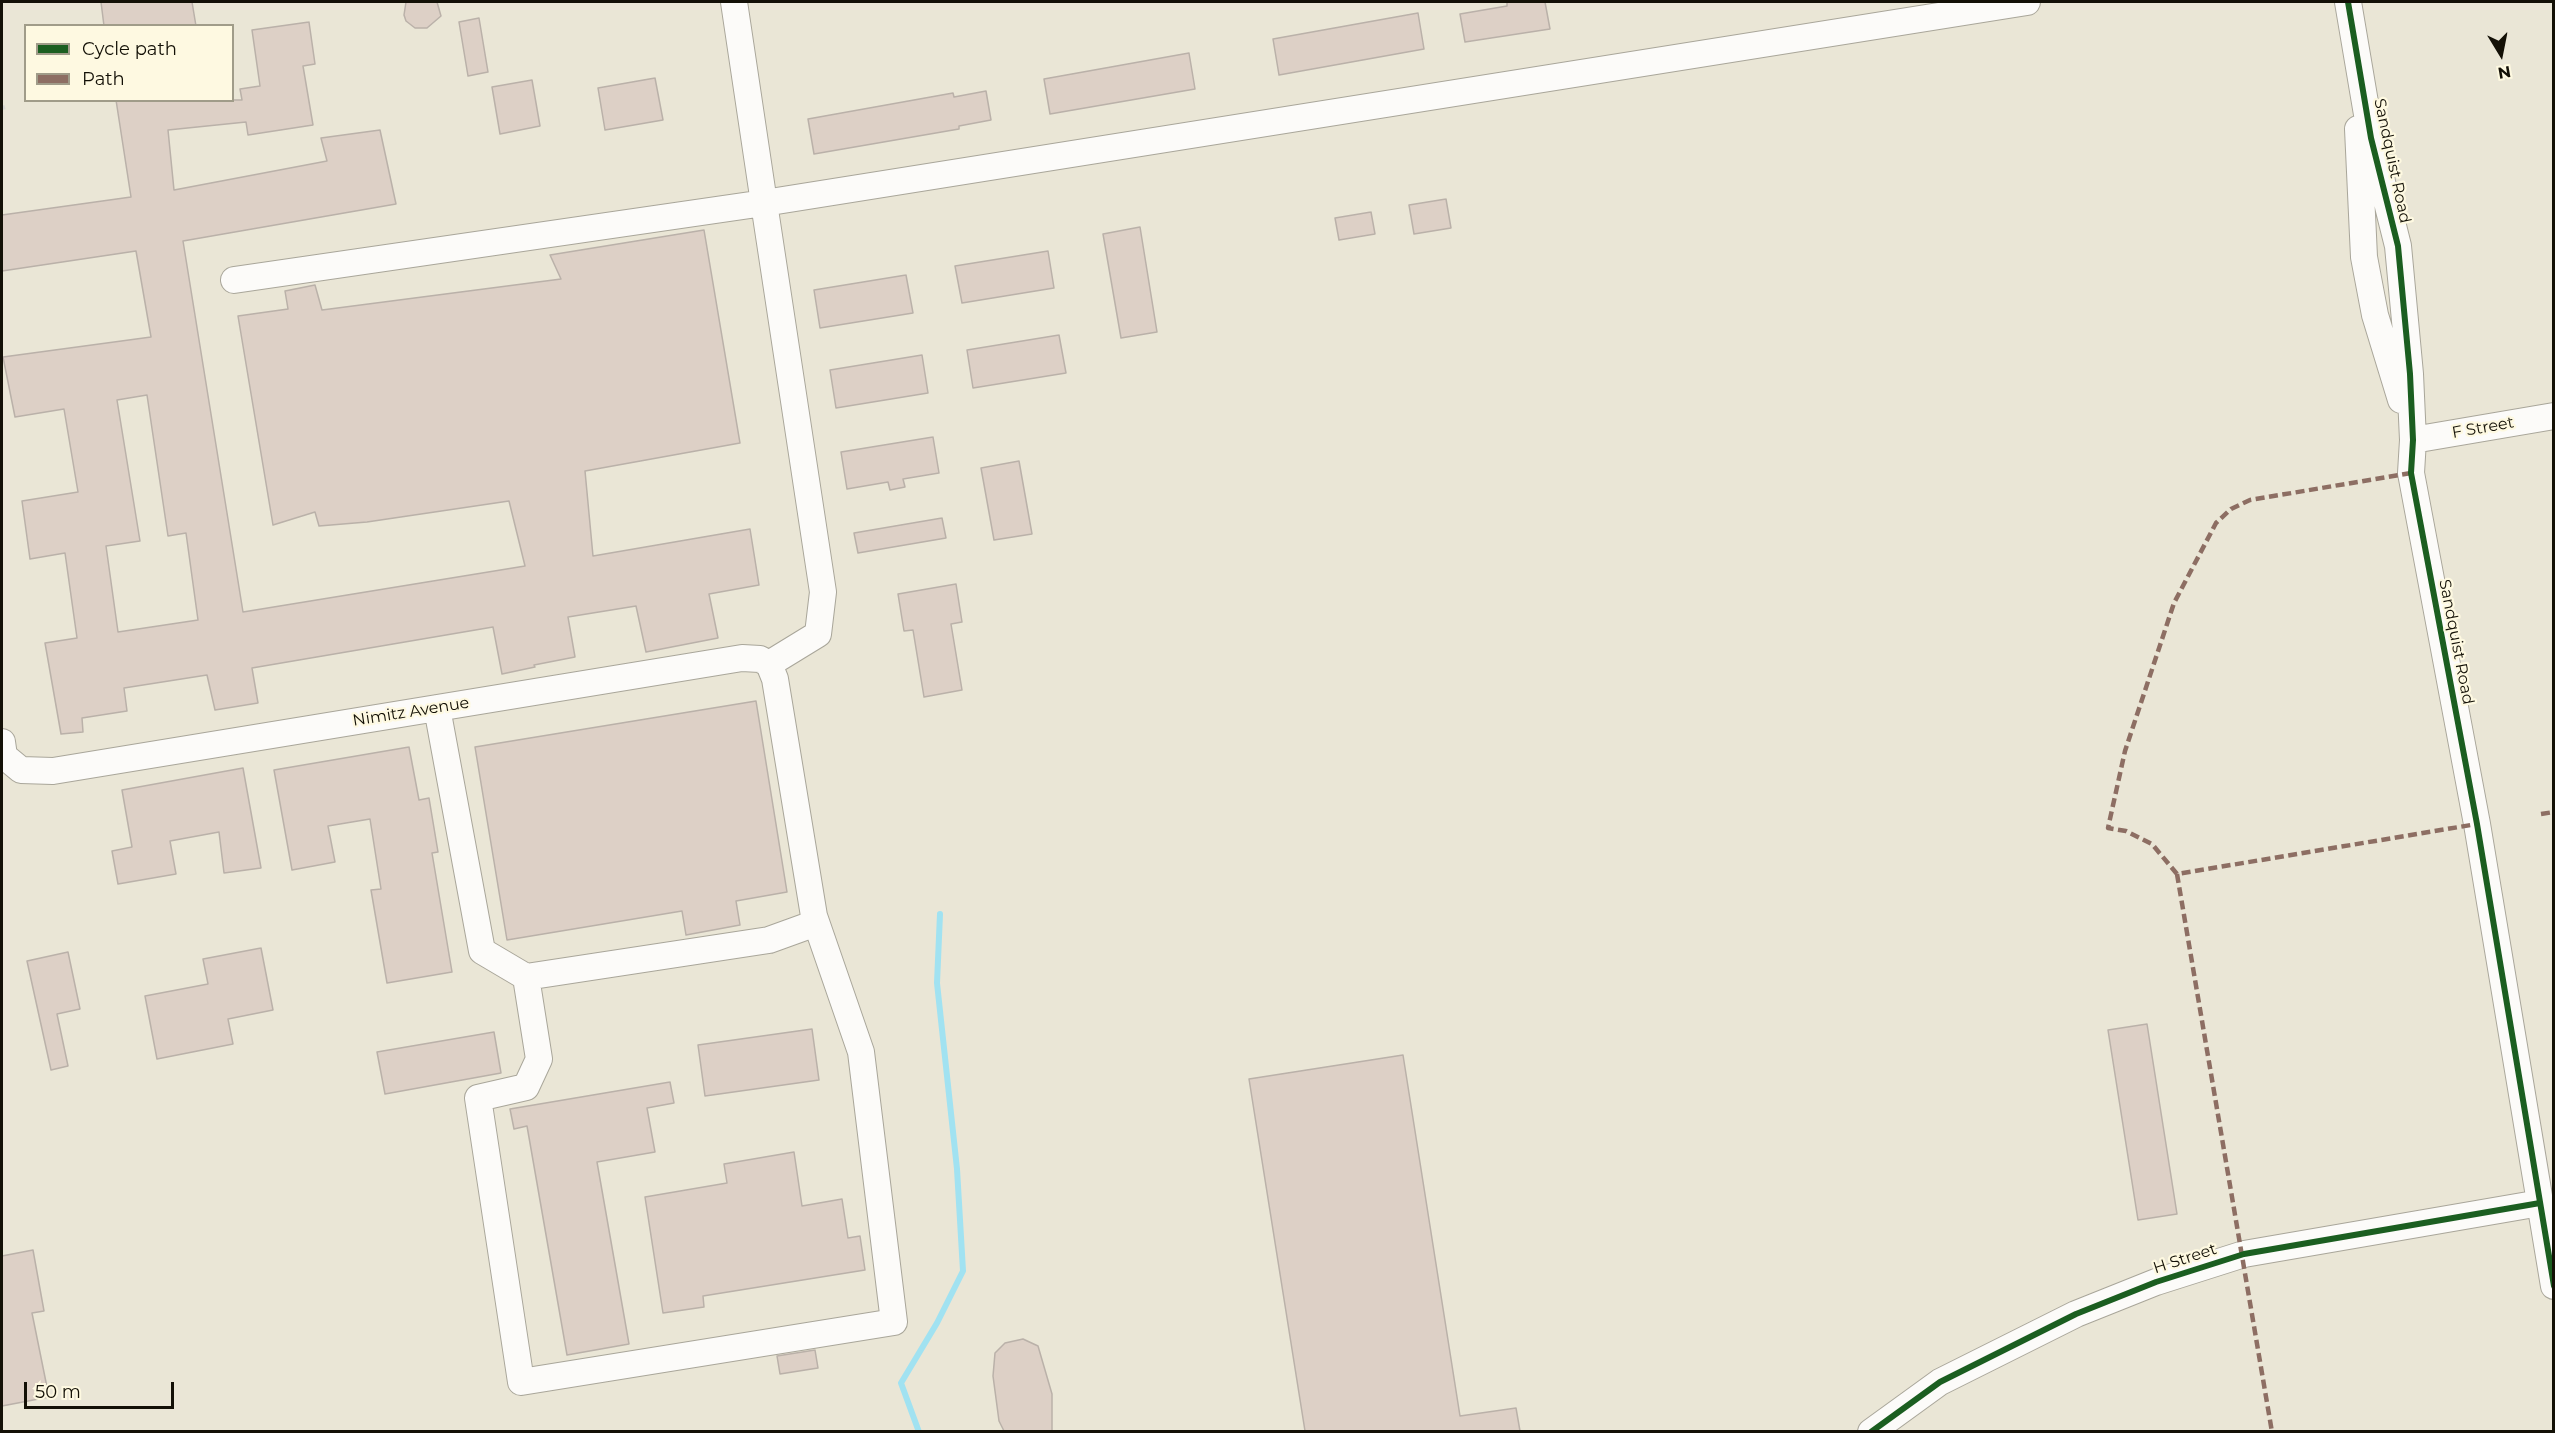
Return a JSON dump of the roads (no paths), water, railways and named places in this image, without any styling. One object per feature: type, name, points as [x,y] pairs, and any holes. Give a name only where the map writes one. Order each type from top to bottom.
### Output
[{"type":"street","points":[[526,977],[539,1059],[526,1087],[478,1098],[521,1382],[894,1322],[861,1052],[816,923],[776,679],[769,664],[818,634],[823,592],[734,2]]},
{"type":"street","points":[[234,280],[764,203],[2027,2]]},
{"type":"street","name":"Sandquist Road","points":[[2348,2],[2371,138],[2398,246],[2413,440],[2410,473],[2477,824],[2553,1286]]},
{"type":"street","name":"Sandquist Road","points":[[2357,57],[2358,161],[2364,257],[2376,315],[2413,440]]},
{"type":"street","name":"F Street","points":[[2413,440],[2553,416]]},
{"type":"street","name":"Nimitz Avenue","points":[[2,742],[4,756],[21,770],[53,771],[742,658],[760,659],[769,664]]},
{"type":"street","points":[[437,708],[482,951],[526,977],[769,940],[816,923]]},
{"type":"street","name":"H Street","points":[[1871,1431],[1940,1382],[2076,1314],[2157,1282],[2244,1254],[2540,1203]]},
{"type":"waterway","points":[[919,1432],[901,1383],[937,1323],[963,1271],[957,1169],[937,983],[940,914]]}]
